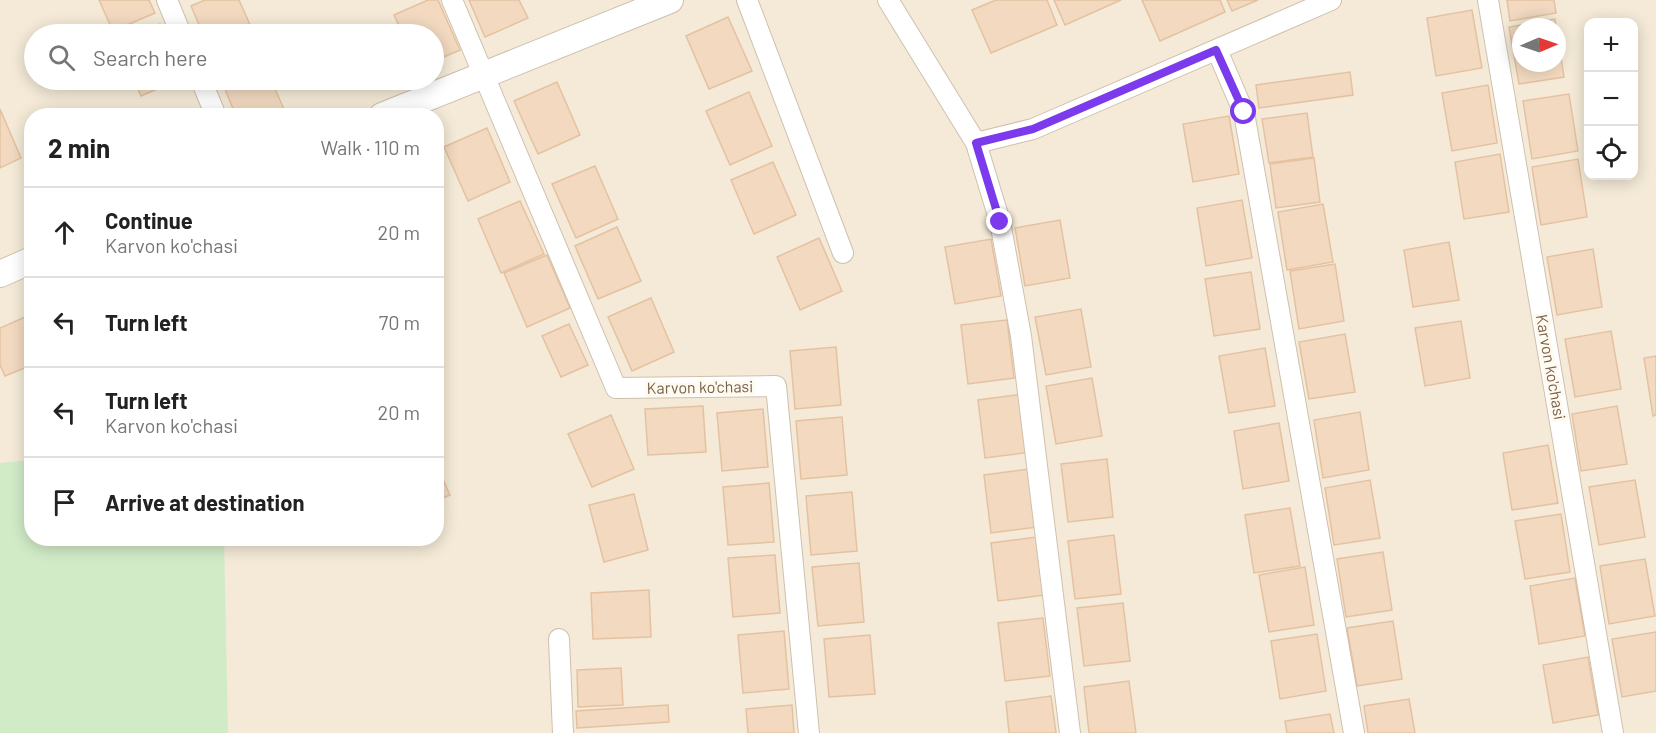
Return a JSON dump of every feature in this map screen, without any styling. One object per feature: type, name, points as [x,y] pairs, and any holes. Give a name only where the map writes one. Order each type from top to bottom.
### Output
[{"type":"street","points":[[167,0],[178,24]]},
{"type":"street","name":"Karvon ko'chasi","points":[[452,0],[616,388],[776,386],[809,733]]},
{"type":"street","points":[[402,108],[670,0]]},
{"type":"street","points":[[747,0],[843,253]]},
{"type":"street","points":[[888,0],[976,143],[1000,222],[1021,336],[1070,733]]},
{"type":"street","points":[[976,143],[1033,129],[1331,0]]},
{"type":"street","name":"Karvon ko'chasi","points":[[1488,0],[1613,733]]},
{"type":"street","points":[[1216,50],[1244,112],[1354,733]]},
{"type":"street","points":[[205,90],[213,108]]},
{"type":"street","points":[[0,274],[24,264]]},
{"type":"street","points":[[559,639],[562,733]]},
{"type":"shaded area","points":[[0,0],[1656,0],[1656,733],[0,733]]},
{"type":"green space","points":[[24,461],[24,546],[224,546],[228,733],[0,733],[0,463]]},
{"type":"building","points":[[99,0],[149,0],[155,13],[129,24],[110,24]]},
{"type":"building","points":[[205,0],[239,0],[250,24],[199,24],[191,6]]},
{"type":"building","points":[[428,0],[438,0],[460,50],[444,57],[444,24],[398,24],[394,15]]},
{"type":"building","points":[[469,0],[519,0],[528,18],[485,37]]},
{"type":"building","points":[[996,0],[1047,0],[1057,25],[991,53],[972,10]]},
{"type":"building","points":[[1054,0],[1121,0],[1065,25]]},
{"type":"building","points":[[1142,0],[1220,0],[1225,12],[1160,41]]},
{"type":"building","points":[[1227,0],[1258,0],[1232,11]]},
{"type":"building","points":[[1507,0],[1554,0],[1556,13],[1512,18],[1510,21]]},
{"type":"building","points":[[1472,10],[1482,68],[1436,76],[1427,18]]},
{"type":"building","points":[[728,17],[752,71],[709,89],[686,36]]},
{"type":"building","points":[[1512,26],[1512,44],[1509,27]]},
{"type":"building","points":[[1350,72],[1353,95],[1259,108],[1256,85]]},
{"type":"building","points":[[1517,72],[1563,72],[1564,77],[1519,84]]},
{"type":"building","points":[[557,82],[580,135],[538,154],[514,101]]},
{"type":"building","points":[[1488,85],[1497,143],[1452,151],[1442,93]]},
{"type":"building","points":[[138,90],[155,90],[141,96]]},
{"type":"building","points":[[225,90],[275,90],[283,108],[233,108]]},
{"type":"building","points":[[749,92],[772,146],[730,165],[706,111]]},
{"type":"building","points":[[1569,94],[1578,151],[1532,159],[1523,101]]},
{"type":"building","points":[[0,109],[21,158],[0,168]]},
{"type":"building","points":[[1307,113],[1313,157],[1269,163],[1262,119]]},
{"type":"building","points":[[1229,116],[1239,174],[1193,182],[1183,124]]},
{"type":"building","points":[[487,128],[510,182],[468,201],[444,147]]},
{"type":"building","points":[[1500,154],[1509,212],[1464,219],[1455,162]]},
{"type":"building","points":[[1314,158],[1320,202],[1276,208],[1270,164]]},
{"type":"building","points":[[1578,159],[1587,217],[1541,225],[1532,167]]},
{"type":"building","points":[[773,162],[796,215],[754,234],[731,180]]},
{"type":"building","points":[[595,166],[618,219],[576,238],[552,184]]},
{"type":"building","points":[[1242,200],[1252,258],[1206,266],[1197,208]]},
{"type":"building","points":[[520,201],[544,254],[501,273],[478,219]]},
{"type":"building","points":[[1323,204],[1333,262],[1287,270],[1278,212]]},
{"type":"building","points":[[1060,220],[1070,278],[1025,286],[1015,228]]},
{"type":"building","points":[[617,227],[641,281],[598,299],[575,246]]},
{"type":"building","points":[[819,238],[842,291],[800,310],[777,257]]},
{"type":"building","points":[[991,239],[1001,296],[955,304],[945,247]]},
{"type":"building","points":[[1449,242],[1459,300],[1413,307],[1404,250]]},
{"type":"building","points":[[1593,249],[1602,307],[1557,315],[1547,257]]},
{"type":"building","points":[[547,255],[570,308],[527,327],[504,273]]},
{"type":"building","points":[[1335,264],[1344,321],[1299,329],[1290,271]]},
{"type":"building","points":[[1251,272],[1260,329],[1214,336],[1205,279]]},
{"type":"building","points":[[651,298],[674,352],[632,371],[608,317]]},
{"type":"building","points":[[1081,309],[1091,367],[1046,375],[1035,317]]},
{"type":"building","points":[[24,318],[24,368],[5,376],[0,365],[0,328]]},
{"type":"building","points":[[1007,320],[1014,378],[968,384],[961,325]]},
{"type":"building","points":[[1461,321],[1470,378],[1425,386],[1415,328]]},
{"type":"building","points":[[569,324],[588,365],[561,377],[542,336]]},
{"type":"building","points":[[1611,331],[1621,389],[1575,397],[1565,339]]},
{"type":"building","points":[[1345,334],[1355,392],[1309,399],[1299,342]]},
{"type":"building","points":[[836,347],[841,405],[795,409],[790,351]]},
{"type":"building","points":[[1265,348],[1275,406],[1229,413],[1219,356]]},
{"type":"building","points":[[1656,356],[1656,415],[1653,416],[1644,358]]},
{"type":"building","points":[[1092,378],[1102,436],[1056,444],[1046,386]]},
{"type":"building","points":[[1024,394],[1031,452],[985,458],[978,400]]},
{"type":"building","points":[[703,406],[706,452],[648,455],[645,409]]},
{"type":"building","points":[[1617,406],[1627,464],[1581,471],[1572,414]]},
{"type":"building","points":[[763,409],[768,467],[722,471],[717,413]]},
{"type":"building","points":[[1360,412],[1369,470],[1323,478],[1314,420]]},
{"type":"building","points":[[611,415],[634,469],[592,487],[568,434]]},
{"type":"building","points":[[842,417],[847,475],[801,479],[796,421]]},
{"type":"building","points":[[1279,423],[1289,481],[1243,489],[1234,431]]},
{"type":"building","points":[[1548,445],[1558,503],[1512,510],[1503,453]]},
{"type":"building","points":[[1107,459],[1113,517],[1068,522],[1061,464]]},
{"type":"building","points":[[1030,469],[1037,527],[991,533],[984,475]]},
{"type":"building","points":[[1370,480],[1380,538],[1334,545],[1325,488]]},
{"type":"building","points":[[1635,480],[1645,537],[1599,545],[1589,487]]},
{"type":"building","points":[[444,482],[450,495],[444,498]]},
{"type":"building","points":[[769,483],[774,542],[728,545],[723,487]]},
{"type":"building","points":[[852,492],[857,551],[811,555],[806,496]]},
{"type":"building","points":[[634,494],[648,550],[604,562],[589,505]]},
{"type":"building","points":[[1290,508],[1300,566],[1254,573],[1245,515]]},
{"type":"building","points":[[1561,514],[1570,572],[1525,579],[1515,521]]},
{"type":"building","points":[[1114,535],[1121,594],[1075,599],[1068,541]]},
{"type":"building","points":[[1037,537],[1044,595],[998,601],[991,543]]},
{"type":"building","points":[[1383,552],[1392,610],[1346,617],[1337,559]]},
{"type":"building","points":[[775,555],[780,613],[733,617],[728,558]]},
{"type":"building","points":[[1645,559],[1655,616],[1609,624],[1600,566]]},
{"type":"building","points":[[859,563],[864,622],[818,626],[812,567]]},
{"type":"building","points":[[1305,567],[1314,625],[1269,632],[1259,575]]},
{"type":"building","points":[[1575,578],[1585,636],[1539,644],[1530,586]]},
{"type":"building","points":[[649,590],[651,637],[593,639],[591,593]]},
{"type":"building","points":[[1123,603],[1130,661],[1084,666],[1077,608]]},
{"type":"building","points":[[1043,618],[1050,676],[1005,681],[998,623]]},
{"type":"building","points":[[1393,621],[1402,679],[1357,686],[1347,628]]},
{"type":"building","points":[[784,631],[789,689],[743,693],[738,635]]},
{"type":"building","points":[[1656,632],[1656,691],[1622,697],[1612,639]]},
{"type":"building","points":[[1317,634],[1326,691],[1280,699],[1271,641]]},
{"type":"building","points":[[870,635],[875,694],[829,697],[824,639]]},
{"type":"building","points":[[1588,657],[1598,715],[1553,723],[1543,665]]},
{"type":"building","points":[[621,668],[623,705],[578,707],[577,670]]},
{"type":"building","points":[[1129,681],[1136,733],[1089,733],[1084,687]]},
{"type":"building","points":[[1051,696],[1056,733],[1009,733],[1006,702]]},
{"type":"building","points":[[1409,699],[1415,733],[1368,733],[1364,706]]},
{"type":"building","points":[[668,705],[669,722],[577,728],[576,711]]},
{"type":"building","points":[[792,705],[794,733],[748,733],[746,709]]},
{"type":"building","points":[[1330,714],[1334,733],[1287,733],[1285,721]]},
{"type":"route","points":[[1000,222],[976,143],[1033,129],[1216,50],[1244,112]]}]
